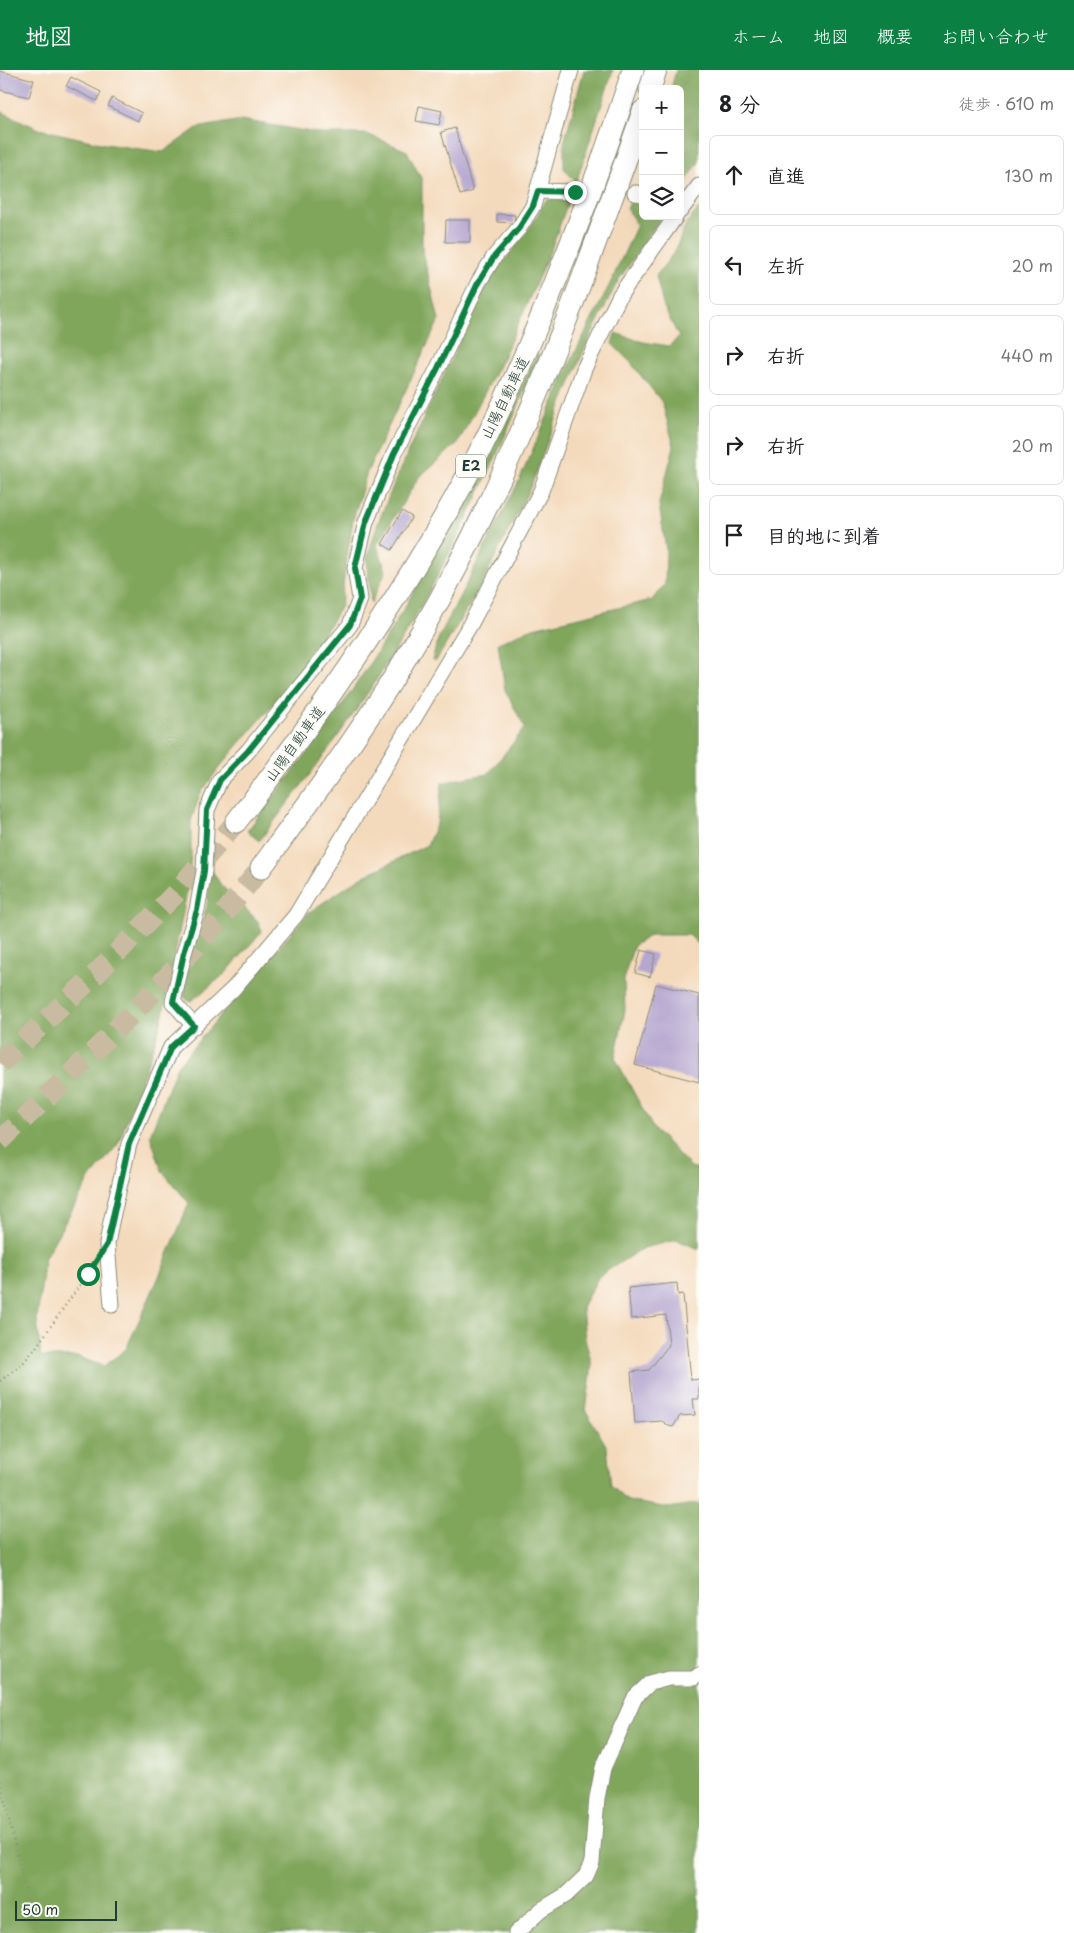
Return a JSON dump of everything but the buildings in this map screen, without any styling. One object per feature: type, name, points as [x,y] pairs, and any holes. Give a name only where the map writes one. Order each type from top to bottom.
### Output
[{"type":"highway","name":"山陽自動車道","points":[[236,822],[301,738],[367,641],[410,574],[455,497],[512,387],[544,312],[604,156],[633,70]]},
{"type":"highway","points":[[651,85],[656,70]]},
{"type":"highway","name":"山陽自動車道","points":[[261,868],[363,727],[425,627],[480,520],[537,395],[566,322],[639,122]]},
{"type":"street","points":[[194,1026],[173,1002],[184,953],[197,910],[204,871],[207,810],[220,780],[248,751],[350,625],[360,599],[355,568],[366,522],[394,454],[438,368],[478,283],[494,257],[519,228],[533,206],[571,70]]},
{"type":"street","points":[[538,191],[575,192]]},
{"type":"street","points":[[112,1305],[107,1244],[129,1144],[171,1047],[233,989],[296,915],[470,625],[541,491],[584,369],[620,295],[673,220]]},
{"type":"street","points":[[516,1933],[541,1910],[566,1895],[586,1876],[592,1862],[597,1798],[604,1768],[635,1698],[650,1683],[670,1678],[694,1678],[699,1674]]},
{"type":"path","points":[[0,1381],[22,1364],[34,1350],[107,1244]]},
{"type":"path","points":[[0,1781],[35,1933]]},
{"type":"green space","points":[[584,70],[613,70],[576,183],[564,168],[564,143]]},
{"type":"green space","points":[[676,70],[699,70],[699,162],[684,184],[684,85],[672,85]]},
{"type":"green space","points":[[0,111],[39,129],[105,144],[163,152],[197,128],[241,120],[323,134],[367,134],[407,151],[422,180],[422,249],[439,320],[367,472],[353,520],[341,606],[301,672],[218,769],[200,794],[191,821],[191,856],[188,887],[163,1015],[151,1054],[118,1144],[90,1179],[45,1257],[37,1319],[41,1357],[78,1357],[104,1366],[126,1349],[158,1279],[189,1203],[162,1171],[150,1135],[177,1066],[309,912],[360,878],[427,845],[437,823],[442,783],[488,774],[525,728],[505,690],[498,643],[533,628],[652,600],[665,584],[666,550],[659,504],[674,446],[662,402],[630,362],[612,344],[615,333],[643,342],[669,346],[679,337],[664,308],[656,276],[675,251],[686,224],[699,208],[699,945],[689,935],[651,935],[634,945],[624,977],[625,1010],[615,1058],[653,1128],[691,1167],[699,1169],[699,1249],[677,1240],[643,1248],[599,1276],[582,1307],[585,1338],[592,1365],[586,1411],[607,1447],[611,1486],[628,1501],[669,1508],[699,1503],[699,1933],[0,1933]]},
{"type":"green space","points":[[552,199],[568,202],[552,247],[503,358],[458,443],[419,477],[377,545],[386,571],[371,603],[367,558],[378,523],[400,469],[486,285],[531,226],[546,200]]},
{"type":"green space","points":[[632,199],[639,200],[639,220],[659,220],[618,281],[587,343],[531,486],[480,587],[436,661],[432,660],[438,639],[519,481],[573,357],[637,225],[627,209]]},
{"type":"green space","points":[[537,354],[540,355],[484,482],[421,606],[360,705],[259,841],[247,831],[339,710],[403,610],[473,484]]},
{"type":"green space","points":[[211,869],[221,885],[258,921],[262,931],[225,974],[190,1002],[184,997],[187,970],[207,906]]},
{"type":"tunnel","points":[[0,1063],[97,973],[174,895],[236,822]]},
{"type":"tunnel","points":[[0,1141],[158,987],[208,933],[261,868]]},
{"type":"route","points":[[88,1274],[107,1244],[129,1144],[171,1047],[194,1026],[173,1002],[184,953],[197,910],[204,871],[207,810],[220,780],[248,751],[350,625],[360,599],[355,568],[366,522],[394,454],[438,368],[478,283],[494,257],[519,228],[533,206],[538,191],[575,192]]}]
